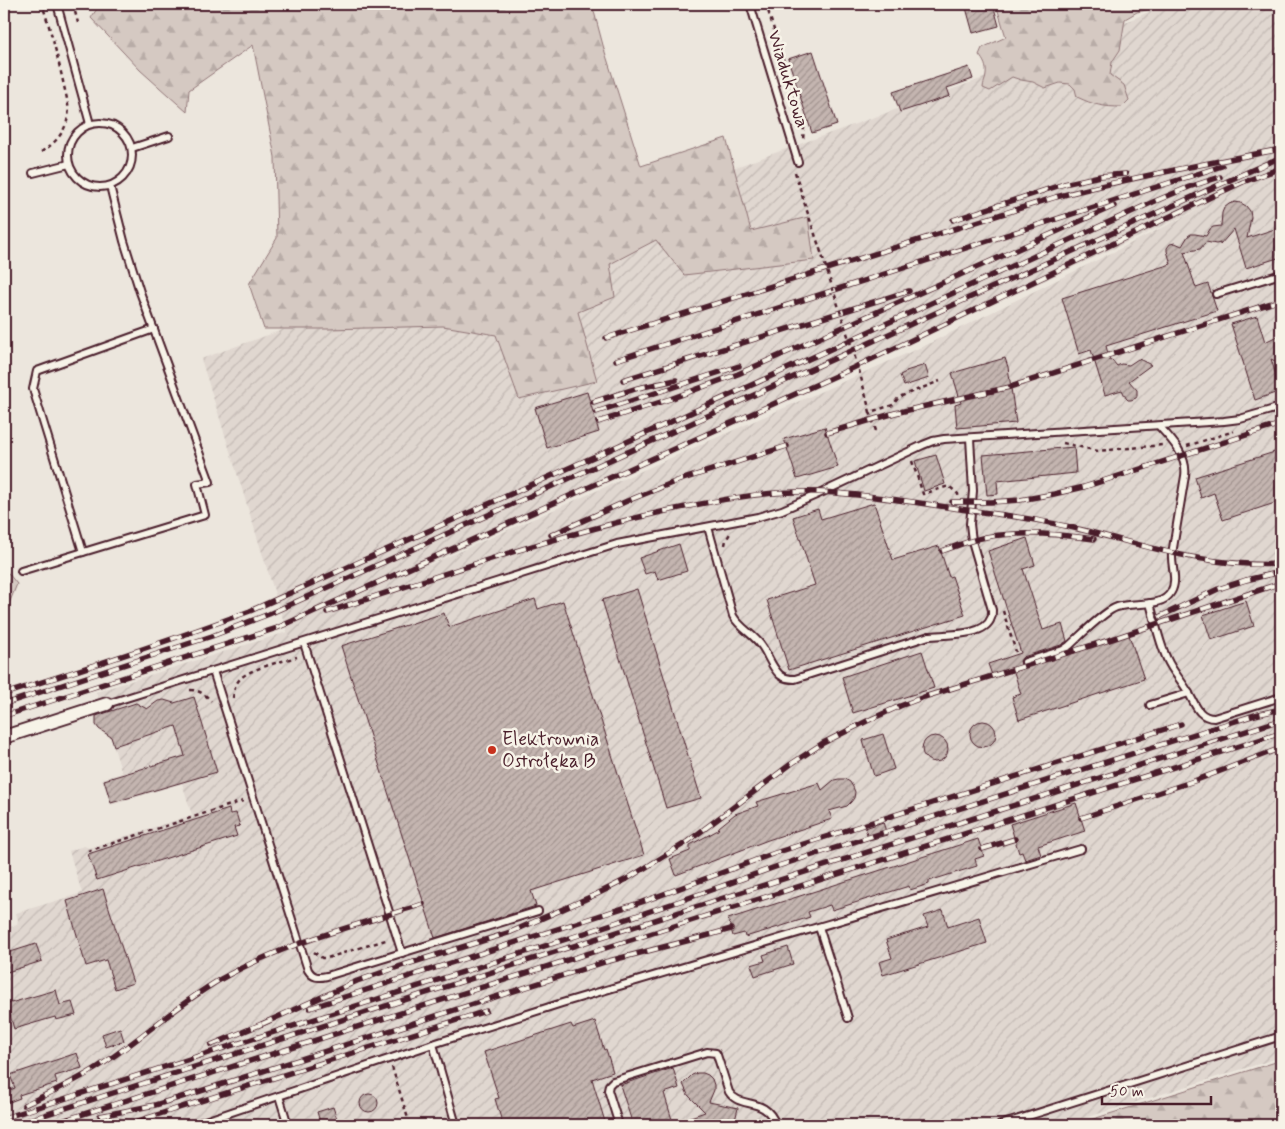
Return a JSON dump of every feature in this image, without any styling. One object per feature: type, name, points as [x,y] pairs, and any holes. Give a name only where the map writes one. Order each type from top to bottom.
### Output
[{"type":"street","points":[[4,737],[107,704]]},
{"type":"lane","points":[[57,4],[90,124]]},
{"type":"lane","name":"Wiaduktowa","points":[[750,4],[798,162]]},
{"type":"lane","points":[[90,124],[109,124],[117,127],[129,140],[132,148],[133,158],[131,167],[119,182],[110,186],[102,188],[85,184],[72,172],[69,164],[70,144],[82,128],[90,124]]},
{"type":"lane","points":[[132,148],[169,136]]},
{"type":"lane","points":[[33,173],[69,164]]},
{"type":"lane","points":[[21,571],[205,515],[197,484],[210,482],[140,292],[124,241],[110,186]]},
{"type":"lane","points":[[1216,294],[1281,274]]},
{"type":"lane","points":[[83,552],[33,389],[37,371],[154,329]]},
{"type":"lane","points":[[107,704],[618,544],[758,517],[782,510],[933,441],[1240,419],[1281,407]]},
{"type":"lane","points":[[1025,662],[1069,646],[1117,606],[1150,603],[1166,598],[1172,590],[1174,575],[1171,560],[1186,471],[1184,459],[1159,426]]},
{"type":"lane","points":[[708,526],[736,622],[760,643],[774,668],[784,678],[796,679],[930,636],[950,636],[969,633],[983,627],[992,618],[992,610],[976,557],[971,532],[973,490],[970,438]]},
{"type":"lane","points":[[1150,603],[1165,656],[1200,714],[1208,718],[1214,718],[1281,697]]},
{"type":"lane","points":[[304,643],[402,953]]},
{"type":"lane","points":[[213,671],[310,974],[315,977],[327,976],[538,910]]},
{"type":"lane","points":[[1150,705],[1189,693]]},
{"type":"lane","points":[[193,1125],[433,1044],[562,1003],[1081,849]]},
{"type":"lane","points":[[819,927],[848,1018]]},
{"type":"lane","points":[[1000,1125],[1281,1036]]},
{"type":"lane","points":[[433,1044],[456,1125]]},
{"type":"lane","points":[[619,1125],[608,1090],[612,1081],[712,1052],[717,1055],[732,1097],[759,1105],[772,1116],[776,1125]]},
{"type":"lane","points":[[279,1096],[288,1125]]},
{"type":"lane","points":[[837,1125],[845,1125]]},
{"type":"path","points":[[41,152],[49,148],[57,140],[66,127],[69,114],[58,57],[42,4]]},
{"type":"path","points":[[73,4],[78,24]]},
{"type":"path","points":[[805,204],[859,370],[876,431]]},
{"type":"path","points":[[870,412],[893,405],[900,397],[940,381]]},
{"type":"path","points":[[1055,442],[1098,451],[1160,445],[1186,446],[1234,431]]},
{"type":"path","points":[[911,459],[923,494],[949,486],[958,494],[961,517]]},
{"type":"path","points":[[1002,606],[1016,652]]},
{"type":"path","points":[[233,700],[234,690],[241,677],[307,654]]},
{"type":"path","points":[[188,690],[203,693],[215,706]]},
{"type":"path","points":[[88,850],[245,801]]},
{"type":"path","points":[[310,947],[313,952],[322,958],[328,958],[397,936]]},
{"type":"path","points":[[390,1059],[410,1125]]},
{"type":"shaded area","points":[[1166,4],[1281,4],[1281,1057],[1062,1125],[4,1125],[4,929],[17,925],[16,913],[82,893],[69,851],[84,846],[89,848],[192,815],[182,783],[111,805],[102,779],[122,773],[96,692],[287,632],[201,359],[1073,46]],"holes":[[[1208,205],[926,345],[429,565]]]},
{"type":"green space","points":[[100,4],[592,4],[604,49],[641,166],[726,138],[751,231],[808,217],[814,260],[684,275],[656,240],[610,264],[615,297],[578,312],[597,381],[519,399],[496,335],[443,326],[264,329],[249,284],[277,238],[275,157],[253,45],[189,90],[187,112],[140,70],[91,18]]},
{"type":"green space","points":[[996,4],[1161,4],[1156,8],[1137,12],[1125,19],[1120,50],[1112,62],[1110,75],[1124,85],[1129,100],[1122,107],[1109,107],[1077,97],[1075,89],[1070,84],[1060,83],[1045,88],[1033,82],[1012,77],[990,91],[983,88],[986,72],[985,64],[979,55],[982,48],[1006,37]]},
{"type":"green space","points":[[4,568],[17,584],[4,616]]},
{"type":"green space","points":[[1281,1060],[1281,1125],[1074,1125],[1279,1061]]},
{"type":"building","points":[[965,4],[993,4],[999,26],[973,33]]},
{"type":"building","points":[[813,51],[837,125],[812,133],[788,59]]},
{"type":"building","points":[[969,67],[973,79],[947,88],[950,96],[900,112],[893,92]]},
{"type":"building","points":[[1235,202],[1246,206],[1250,211],[1251,217],[1247,238],[1281,227],[1281,257],[1246,268],[1234,229],[1220,245],[1220,243],[1206,242],[1200,249],[1184,252],[1196,288],[1208,284],[1217,311],[1106,346],[1110,361],[1112,360],[1117,366],[1121,364],[1129,365],[1138,359],[1151,365],[1129,381],[1137,390],[1136,398],[1128,400],[1122,390],[1105,395],[1091,350],[1079,354],[1062,298],[1171,264],[1167,251],[1170,244],[1175,243],[1182,246],[1191,234],[1206,236],[1213,227],[1221,226],[1224,208]]},
{"type":"building","points":[[1257,316],[1265,342],[1281,334],[1281,364],[1271,359],[1281,391],[1255,400],[1231,324]]},
{"type":"building","points":[[1005,358],[1016,423],[957,428],[955,405],[961,403],[952,373]]},
{"type":"building","points":[[925,365],[929,378],[904,386],[900,375]]},
{"type":"building","points":[[587,392],[599,432],[547,448],[535,408]]},
{"type":"building","points":[[825,427],[838,467],[797,479],[784,439]]},
{"type":"building","points":[[1074,447],[1076,473],[997,481],[998,494],[987,495],[983,455]]},
{"type":"building","points":[[1281,450],[1281,501],[1223,520],[1214,493],[1201,498],[1195,477]]},
{"type":"building","points":[[936,455],[945,484],[924,491],[915,461]]},
{"type":"building","points":[[874,503],[893,560],[939,546],[949,577],[952,576],[965,615],[789,670],[767,600],[815,585],[793,517],[818,509],[821,519]]},
{"type":"building","points":[[1027,538],[1035,565],[1023,569],[1043,630],[1062,624],[1067,641],[1061,645],[1023,657],[1020,661],[1021,665],[1026,667],[1065,655],[1070,651],[1071,654],[1129,635],[1144,679],[1019,720],[1012,697],[1021,694],[1013,669],[992,675],[988,664],[1021,653],[988,551]]},
{"type":"building","points":[[679,544],[687,571],[658,580],[655,571],[645,574],[639,558]]},
{"type":"building","points":[[637,589],[701,798],[666,808],[602,600]]},
{"type":"building","name":"Elektrownia Ostrołęka B","points":[[535,599],[538,609],[563,601],[644,855],[531,891],[536,906],[435,938],[341,646],[444,613],[449,627]]},
{"type":"building","points":[[1246,601],[1254,626],[1211,640],[1203,615]]},
{"type":"building","points":[[922,651],[934,688],[853,713],[842,677]]},
{"type":"building","points":[[194,697],[217,772],[111,803],[104,780],[185,756],[176,726],[114,746],[111,737],[96,725],[96,716],[136,703],[147,709],[158,701],[164,700],[174,703]]},
{"type":"building","points":[[983,721],[992,725],[996,734],[992,743],[983,747],[974,743],[970,734],[974,725]]},
{"type":"building","points":[[883,734],[894,769],[874,776],[863,740]]},
{"type":"building","points":[[935,736],[944,740],[948,749],[944,758],[935,762],[926,758],[922,749],[926,740]]},
{"type":"building","points":[[845,779],[850,782],[855,792],[854,798],[847,806],[829,811],[832,819],[768,840],[676,875],[670,859],[690,851],[690,845],[718,830],[735,814],[758,806],[756,802],[819,783],[822,790],[834,780]]},
{"type":"building","points":[[1076,803],[1085,831],[1038,846],[1041,855],[1025,860],[1022,852],[1019,853],[1010,824]]},
{"type":"building","points":[[229,809],[230,814],[236,813],[240,826],[234,827],[237,836],[97,880],[88,854]]},
{"type":"building","points":[[883,822],[887,835],[869,840],[865,828]]},
{"type":"building","points":[[978,839],[984,856],[975,859],[977,866],[929,881],[929,884],[910,890],[909,886],[832,910],[830,905],[808,912],[810,917],[782,926],[745,937],[744,933],[733,936],[728,919]]},
{"type":"building","points":[[103,889],[133,983],[115,989],[106,960],[86,966],[67,901]]},
{"type":"building","points":[[943,910],[948,927],[979,917],[987,943],[883,975],[879,962],[892,958],[886,940],[928,927],[924,916]]},
{"type":"building","points":[[36,944],[42,961],[4,973],[4,954]]},
{"type":"building","points":[[788,947],[793,964],[755,976],[751,965],[765,961],[763,955]]},
{"type":"building","points":[[56,990],[60,1005],[72,1002],[76,1015],[56,1020],[55,1017],[14,1029],[7,1004]]},
{"type":"building","points":[[595,1021],[613,1072],[592,1079],[606,1125],[503,1125],[495,1099],[499,1098],[484,1052],[571,1024],[573,1028]]},
{"type":"building","points":[[120,1028],[124,1041],[106,1047],[102,1034]]},
{"type":"building","points":[[77,1053],[82,1068],[55,1076],[57,1083],[19,1095],[20,1098],[4,1104],[4,1092],[15,1088],[10,1075]]},
{"type":"building","points":[[673,1068],[679,1088],[664,1093],[673,1123],[705,1112],[688,1095],[683,1084],[692,1075],[703,1073],[712,1079],[714,1085],[709,1102],[738,1108],[734,1125],[633,1125],[620,1085]]},
{"type":"building","points":[[369,1094],[375,1097],[378,1103],[375,1109],[369,1112],[363,1109],[360,1103],[363,1097]]},
{"type":"building","points":[[333,1107],[339,1125],[321,1125],[317,1112]]},
{"type":"railway","points":[[606,338],[1056,197],[1140,177],[1281,149]]},
{"type":"railway","points":[[4,704],[212,636],[269,614],[1281,157]]},
{"type":"railway","points":[[616,360],[1222,166]]},
{"type":"railway","points":[[4,716],[277,628],[853,368],[1217,194],[1281,168]]},
{"type":"railway","points":[[953,220],[1064,184],[1100,176],[1126,174]]},
{"type":"railway","points":[[4,694],[128,654],[250,611],[1153,202],[1220,177]]},
{"type":"railway","points":[[598,422],[670,399],[738,374],[1114,206]]},
{"type":"railway","points":[[623,380],[909,291]]},
{"type":"railway","points":[[827,433],[895,413],[1010,387],[1281,300]]},
{"type":"railway","points":[[596,412],[739,366]]},
{"type":"railway","points":[[593,402],[638,388],[676,380]]},
{"type":"railway","points":[[952,502],[1020,500],[1084,487],[1281,424]]},
{"type":"railway","points":[[551,535],[677,481],[787,446]]},
{"type":"railway","points":[[327,612],[495,557],[580,532],[687,507],[772,493],[836,493],[909,501],[1014,516],[1202,559],[1254,564],[1281,564]]},
{"type":"railway","points":[[942,551],[980,538],[999,535],[1053,535],[1094,539]]},
{"type":"railway","points":[[1159,617],[1218,589],[1281,572]]},
{"type":"railway","points":[[262,1024],[357,981],[511,932],[597,894],[627,879],[687,842],[791,764],[823,743],[900,706],[1281,583]]},
{"type":"railway","points":[[4,1118],[576,936],[778,866],[1226,724],[1281,709]]},
{"type":"railway","points":[[13,1125],[1281,720]]},
{"type":"railway","points":[[310,1008],[642,902],[775,853],[1181,724]]},
{"type":"railway","points":[[49,1125],[1281,733]]},
{"type":"railway","points":[[1081,818],[1194,781],[1281,748]]},
{"type":"railway","points":[[982,849],[1015,839]]},
{"type":"railway","points":[[24,1105],[92,1071],[190,999],[245,966],[320,936],[423,904]]},
{"type":"railway","points":[[100,1116],[155,1105],[605,962],[731,929]]},
{"type":"railway","points":[[125,1125],[486,1011]]},
{"type":"railway","points":[[211,1045],[269,1021]]},
{"type":"place","name":"Elektrownia Ostrołęka B","points":[[492,750]]}]
